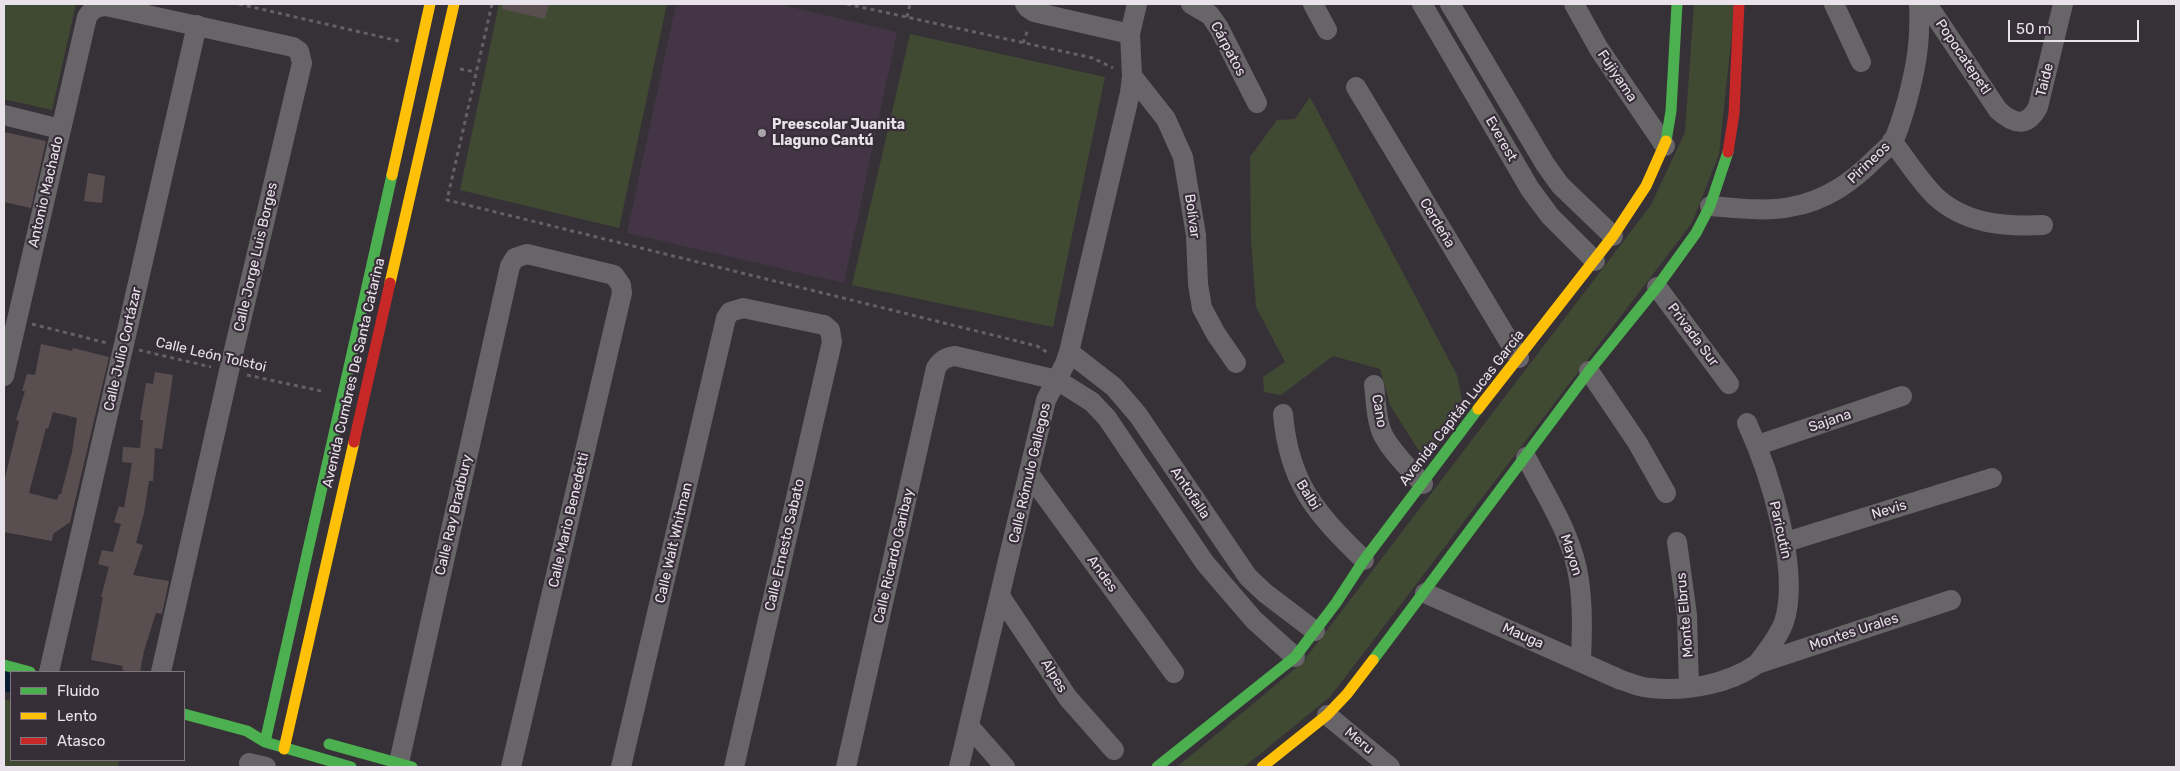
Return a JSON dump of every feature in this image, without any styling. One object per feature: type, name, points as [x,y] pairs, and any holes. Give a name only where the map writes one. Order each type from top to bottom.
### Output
[{"type":"street","name":"Avenida Cumbres De Santa Catarina","points":[[265,742],[430,4]]},
{"type":"street","name":"Avenida Cumbres De Santa Catarina","points":[[284,748],[292,734],[454,4]]},
{"type":"street","name":"Calle Rómulo Gallegos","points":[[959,767],[1030,475],[1046,400],[1064,365],[1130,93],[1132,76],[1130,34],[1137,4]]},
{"type":"street","name":"Cárpatos","points":[[1191,4],[1210,15],[1219,28],[1257,103]]},
{"type":"street","points":[[1313,4],[1327,30]]},
{"type":"street","name":"Everest","points":[[1422,4],[1530,189],[1550,216],[1595,261]]},
{"type":"street","name":"Everest","points":[[1450,4],[1545,164],[1560,185],[1613,236]]},
{"type":"street","name":"Fujiyama","points":[[1574,4],[1604,57],[1666,146]]},
{"type":"street","name":"Avenida Capitán Lucas García","points":[[1157,767],[1295,657],[1315,632],[1364,560],[1613,236],[1646,186],[1666,146],[1672,111],[1677,4]]},
{"type":"street","points":[[1262,767],[1327,715],[1347,694],[1425,593],[1589,370],[1657,287],[1696,233],[1710,206],[1730,140],[1734,114],[1739,4]]},
{"type":"street","points":[[1834,4],[1861,62]]},
{"type":"street","name":"Pirineos","points":[[1710,206],[1773,209],[1806,203],[1843,188],[1859,175],[1892,141],[1901,121],[1917,63],[1920,30],[1919,4]]},
{"type":"street","name":"Popocatepetl","points":[[1927,4],[1998,110]]},
{"type":"street","name":"Taide","points":[[1998,110],[2006,117],[2015,121],[2028,120],[2034,115],[2038,107],[2063,4]]},
{"type":"street","points":[[1026,5],[1034,12],[1130,34]]},
{"type":"street","name":"Calle Jorge Luis Borges","points":[[92,10],[106,6],[197,25],[293,47],[302,56],[302,63],[229,371],[161,671]]},
{"type":"street","name":"Antonio Machado","points":[[4,376],[60,129],[87,17],[92,10]]},
{"type":"street","name":"Calle Julio Cortázar","points":[[49,671],[197,25]]},
{"type":"street","points":[[421,41],[445,42]]},
{"type":"street","name":"Bolívar","points":[[1132,76],[1166,119],[1183,157],[1196,235],[1198,284],[1202,308],[1216,334],[1236,363]]},
{"type":"street","name":"Cerdeña","points":[[1356,87],[1519,358]]},
{"type":"street","points":[[4,116],[60,129]]},
{"type":"street","points":[[1892,141],[1935,196],[1955,210],[1968,217],[2001,226],[2043,225]]},
{"type":"street","name":"Calle Ray Bradbury","points":[[403,766],[510,266],[515,258],[527,254],[614,275]]},
{"type":"street","name":"Calle Mario Benedetti","points":[[511,767],[622,293],[621,285],[614,275]]},
{"type":"street","name":"Privada Sur","points":[[1657,287],[1729,384]]},
{"type":"street","name":"Calle Ernesto Sabato","points":[[726,318],[730,312],[742,308],[824,325],[830,330],[832,342],[734,767]]},
{"type":"street","name":"Calle Walt Whitman","points":[[621,767],[726,318]]},
{"type":"street","name":"Calle Ricardo Garibay","points":[[846,767],[936,368],[941,361],[955,356],[1064,365]]},
{"type":"street","name":"Antofalla","points":[[1064,365],[1114,387],[1138,415],[1248,577],[1265,594],[1315,632]]},
{"type":"street","name":"Antofalla","points":[[1064,365],[1092,402],[1107,418],[1210,569],[1254,620],[1295,657]]},
{"type":"street","points":[[1589,370],[1633,434],[1666,493]]},
{"type":"street","name":"Cano","points":[[1374,384],[1377,415],[1383,434],[1394,451],[1423,484]]},
{"type":"street","name":"Sajana","points":[[1758,446],[1902,396]]},
{"type":"street","name":"Balbi","points":[[1283,414],[1285,442],[1296,478],[1313,506],[1364,560]]},
{"type":"street","name":"Paricutín","points":[[1747,422],[1758,446],[1786,542],[1788,581],[1784,621],[1776,639],[1757,664]]},
{"type":"street","name":"Mayon","points":[[1526,456],[1568,540],[1579,579],[1582,613],[1582,661]]},
{"type":"street","name":"Andes","points":[[1030,475],[1174,673]]},
{"type":"street","name":"Nevis","points":[[1786,542],[1992,478]]},
{"type":"street","name":"Monte Elbrus","points":[[1677,542],[1687,615],[1689,688]]},
{"type":"street","name":"Mauga","points":[[1425,593],[1582,661],[1621,680],[1650,688],[1689,688]]},
{"type":"street","name":"Alpes","points":[[1000,596],[1068,698],[1114,750]]},
{"type":"street","name":"Montes Urales","points":[[1757,664],[1952,600]]},
{"type":"street","points":[[1689,688],[1745,672],[1757,664]]},
{"type":"street","points":[[4,665],[26,671]]},
{"type":"street","points":[[185,714],[247,731],[265,742],[351,767]]},
{"type":"street","name":"Meru","points":[[1327,715],[1390,767]]},
{"type":"street","points":[[969,726],[1005,767]]},
{"type":"street","points":[[247,731],[268,728],[292,734]]},
{"type":"street","points":[[316,740],[403,766]]},
{"type":"path","points":[[239,4],[421,41]]},
{"type":"path","points":[[492,4],[447,200],[1037,346],[1064,365]]},
{"type":"path","points":[[847,4],[1093,58],[1132,76]]},
{"type":"path","points":[[907,17],[910,4]]},
{"type":"path","points":[[456,68],[476,72]]},
{"type":"path","name":"Calle León Tolstoi","points":[[17,320],[124,347],[341,396]]},
{"type":"shaded area","name":"Preescolar Juanita Llaguno Cantú","points":[[676,4],[778,4],[897,32],[844,283],[627,233]]},
{"type":"green space","points":[[4,4],[76,4],[52,110],[4,99]]},
{"type":"green space","points":[[499,4],[667,4],[619,228],[460,190]]},
{"type":"green space","points":[[1694,4],[1735,4],[1719,154],[1692,223],[1330,697],[1244,767],[1177,767],[1302,663],[1651,205],[1685,132]]},
{"type":"green space","points":[[910,34],[1105,77],[1053,327],[852,285]]},
{"type":"green space","points":[[1310,97],[1457,375],[1464,410],[1426,462],[1390,405],[1380,369],[1333,356],[1281,395],[1264,392],[1263,377],[1285,362],[1256,307],[1251,240],[1250,157],[1277,120],[1295,119]]},
{"type":"green space","points":[[4,699],[10,701],[10,761],[119,761],[118,767],[4,767]]},
{"type":"building","points":[[503,4],[549,4],[545,19],[502,9]]},
{"type":"building","points":[[4,132],[46,141],[31,208],[4,202]]},
{"type":"building","points":[[88,173],[105,176],[102,203],[84,201]]},
{"type":"building","points":[[41,344],[72,351],[73,348],[109,357],[70,522],[53,534],[52,541],[4,532],[4,482],[19,421],[16,420],[25,391],[22,391],[27,374],[35,375]],"holes":[[[53,412],[77,418],[72,452],[61,494],[59,494],[57,500],[29,493],[46,428],[48,429]]]},
{"type":"building","points":[[155,372],[173,375],[162,449],[155,448],[153,481],[149,481],[144,513],[136,543],[143,545],[133,575],[169,581],[162,614],[156,613],[144,651],[140,671],[128,671],[122,670],[123,666],[91,660],[103,597],[101,597],[109,567],[98,564],[102,550],[113,552],[121,524],[114,522],[119,506],[124,508],[132,463],[122,462],[123,447],[140,448],[143,420],[140,420],[146,383],[153,384]]},
{"type":"waterway","points":[[4,681],[10,683]]},
{"type":"traffic: fast","points":[[1666,141],[1671,111],[1677,4]]},
{"type":"traffic: fast","points":[[1373,660],[1589,371],[1657,287],[1696,233],[1710,206],[1728,152]]},
{"type":"traffic: fast","points":[[265,742],[392,175]]},
{"type":"traffic: fast","points":[[1157,767],[1295,657],[1336,603],[1364,560],[1478,409]]},
{"type":"traffic: fast","points":[[4,665],[26,671]]},
{"type":"traffic: fast","points":[[185,714],[247,731],[265,742],[351,767]]},
{"type":"traffic: fast","points":[[329,744],[412,767]]},
{"type":"traffic: slow","points":[[392,175],[430,4]]},
{"type":"traffic: slow","points":[[390,283],[454,4]]},
{"type":"traffic: slow","points":[[1478,409],[1613,236],[1646,186],[1666,141]]},
{"type":"traffic: slow","points":[[284,749],[354,442]]},
{"type":"traffic: slow","points":[[1262,767],[1327,715],[1347,694],[1373,660]]},
{"type":"traffic: jam","points":[[1728,152],[1734,114],[1739,4]]},
{"type":"traffic: jam","points":[[354,442],[390,283]]},
{"type":"place","name":"Preescolar Juanita Llaguno Cantú","points":[[762,133]]}]
